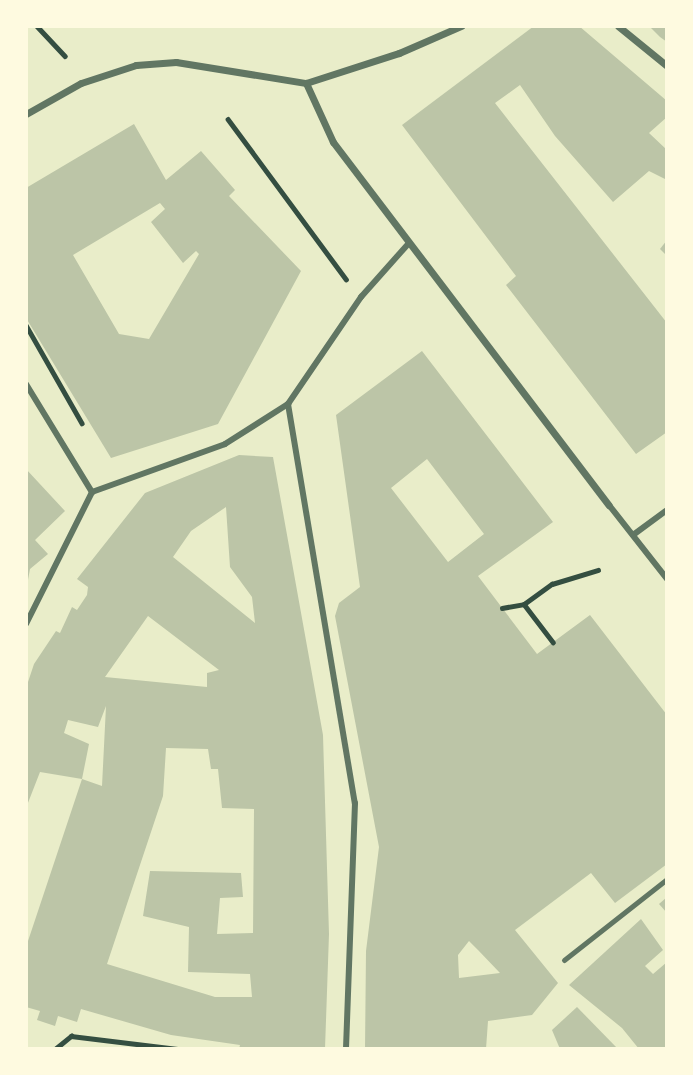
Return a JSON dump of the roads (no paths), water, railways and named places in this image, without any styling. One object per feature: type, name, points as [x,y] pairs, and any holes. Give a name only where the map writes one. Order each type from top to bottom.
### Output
[{"type":"street","points":[[26,114],[81,83],[136,65],[176,62],[306,83],[399,53],[461,26]]},
{"type":"street","points":[[618,26],[667,66]]},
{"type":"street","points":[[306,83],[333,142],[408,244],[667,579]]},
{"type":"street","points":[[26,624],[92,492],[225,444],[288,404],[360,297],[408,244]]},
{"type":"street","points":[[26,384],[92,492]]},
{"type":"street","points":[[288,404],[355,803],[346,1049]]},
{"type":"street","points":[[633,535],[667,510]]},
{"type":"lane","points":[[564,960],[667,879]]}]
